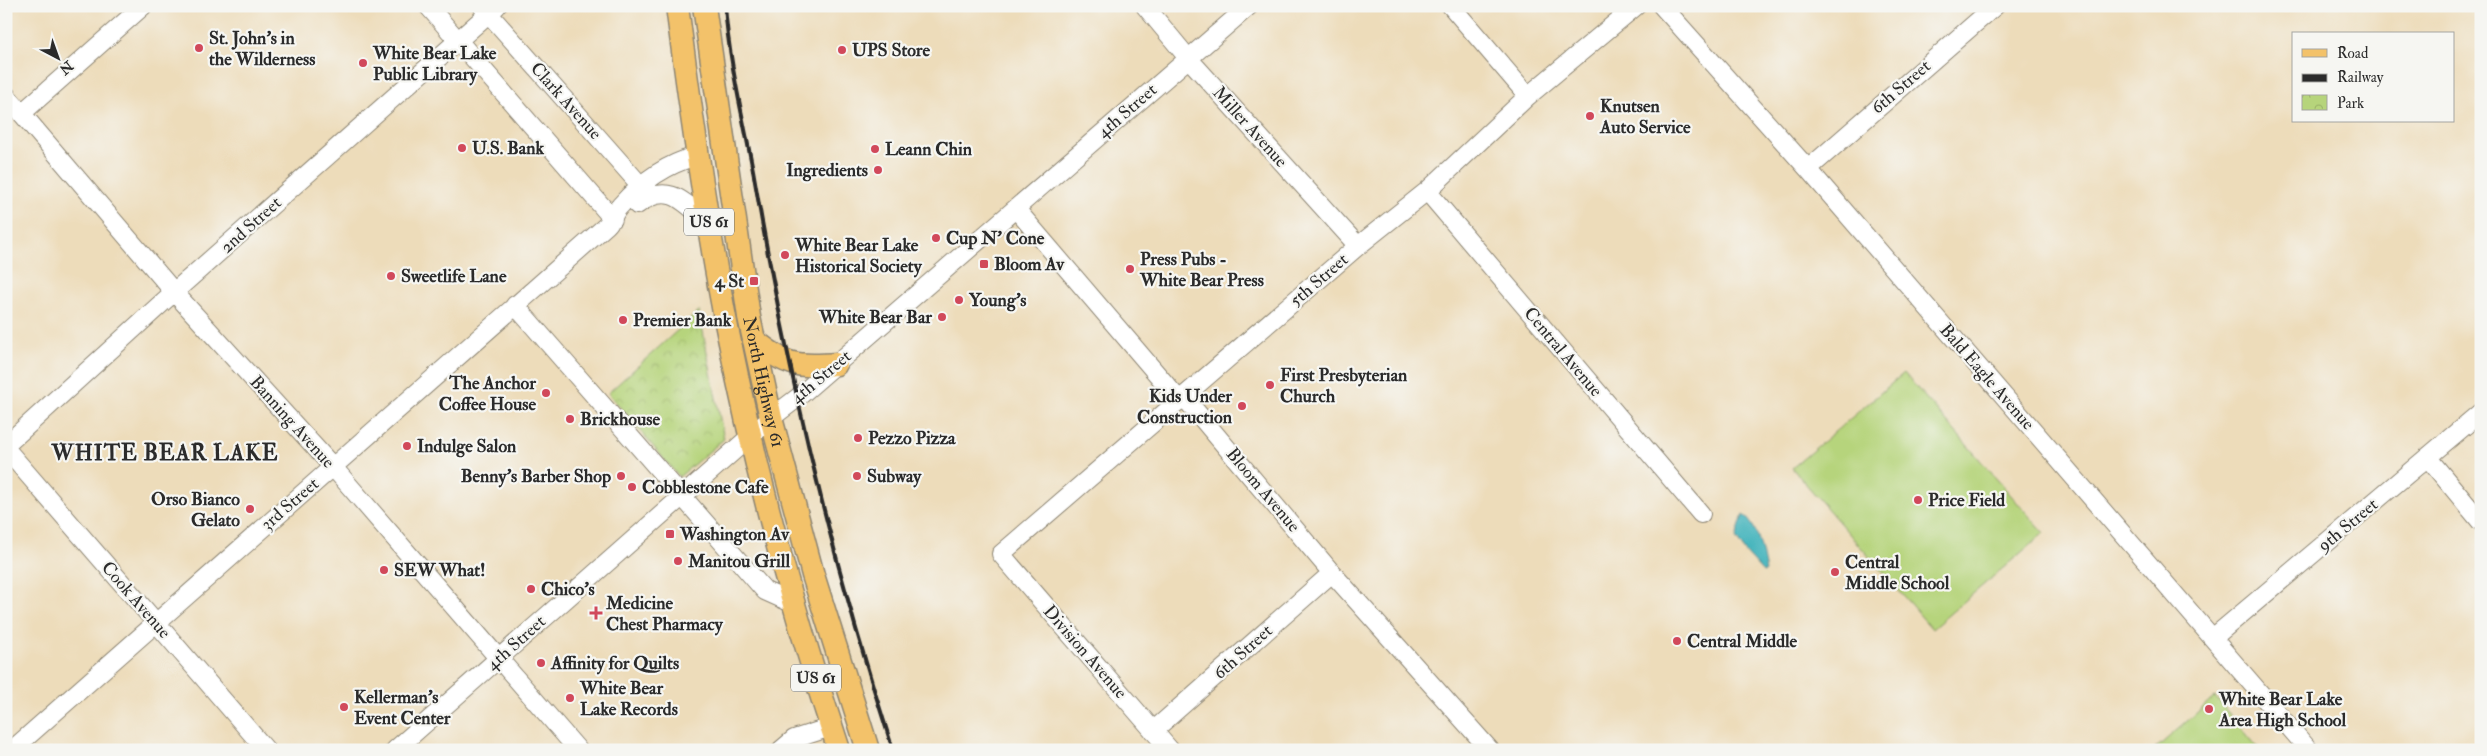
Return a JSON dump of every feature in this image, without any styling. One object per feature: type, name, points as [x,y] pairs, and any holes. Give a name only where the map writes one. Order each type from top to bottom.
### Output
[{"type":"main road","name":"North Highway 61","points":[[677,6],[697,156],[726,326],[750,437],[794,604],[839,750]]},
{"type":"main road","name":"North Highway 61","points":[[704,6],[754,340],[771,418],[813,575],[868,749]]},
{"type":"main road","points":[[697,156],[717,170],[730,184]]},
{"type":"main road","points":[[754,340],[776,358],[796,365],[836,364]]},
{"type":"main road","points":[[831,727],[844,726],[854,731],[868,749]]},
{"type":"street","points":[[22,113],[144,6]]},
{"type":"street","points":[[428,6],[613,219]]},
{"type":"street","name":"Miller Avenue","points":[[1145,6],[1188,58],[1358,246]]},
{"type":"street","name":"4th Street","points":[[395,750],[771,418],[1016,209],[1249,6]]},
{"type":"street","points":[[1451,6],[1528,96]]},
{"type":"street","name":"5th Street","points":[[1000,554],[1358,246],[1427,191],[1528,96],[1636,6]]},
{"type":"street","name":"Bald Eagle Avenue","points":[[1662,6],[1808,169],[2214,637],[2309,750]]},
{"type":"street","name":"6th Street","points":[[1808,169],[1995,6]]},
{"type":"street","name":"2nd Street","points":[[6,445],[174,292],[458,40],[489,9]]},
{"type":"street","name":"Clark Avenue","points":[[489,9],[644,192]]},
{"type":"street","name":"Banning Avenue","points":[[6,96],[174,292],[333,467],[578,750]]},
{"type":"street","name":"3rd Street","points":[[12,750],[155,622],[438,376],[613,219],[618,207],[644,192],[656,173],[678,161],[697,156]]},
{"type":"street","name":"Central Avenue","points":[[1427,191],[1700,514]]},
{"type":"street","points":[[644,192],[676,196],[686,202],[710,224]]},
{"type":"street","name":"Bloom Avenue","points":[[1016,209],[1174,394],[1189,403],[1332,573],[1489,749]]},
{"type":"street","points":[[515,305],[681,498],[765,591],[794,604]]},
{"type":"street","name":"9th Street","points":[[2214,637],[2481,412]]},
{"type":"street","name":"Cook Avenue","points":[[6,449],[266,750]]},
{"type":"street","points":[[2428,458],[2481,522]]},
{"type":"street","name":"Division Avenue","points":[[1000,554],[1170,750]]},
{"type":"street","name":"6th Street","points":[[1154,731],[1332,573]]},
{"type":"street","points":[[781,750],[794,739],[831,727]]},
{"type":"green space","points":[[699,311],[724,439],[679,477],[608,393]]},
{"type":"green space","name":"Price Field","points":[[1904,373],[2044,533],[1932,629],[1792,468]]},
{"type":"green space","points":[[2215,697],[2260,750],[2154,750]]},
{"type":"water","points":[[1743,515],[1753,526],[1756,533],[1766,571],[1763,572],[1745,552],[1736,538]]},
{"type":"railway","points":[[725,6],[733,70],[796,394],[850,608],[893,750]]},
{"type":"place","name":"St. John's in the Wilderness","points":[[199,48]]},
{"type":"place","name":"UPS Store","points":[[842,50]]},
{"type":"place","name":"White Bear Lake Public Library","points":[[363,63]]},
{"type":"place","name":"Knutsen Auto Service","points":[[1590,116]]},
{"type":"place","name":"U.S. Bank","points":[[462,148]]},
{"type":"place","name":"Leann Chin","points":[[875,149]]},
{"type":"place","name":"Ingredients","points":[[878,170]]},
{"type":"place","name":"Cup N' Cone","points":[[936,238]]},
{"type":"place","name":"White Bear Lake Historical Society","points":[[785,255]]},
{"type":"place","name":"Bloom Av","points":[[984,264]]},
{"type":"place","name":"Press Pubs - White Bear Press","points":[[1130,269]]},
{"type":"place","name":"Sweetlife Lane","points":[[391,276]]},
{"type":"place","name":"4 St","points":[[754,281]]},
{"type":"place","name":"Young's","points":[[959,300]]},
{"type":"place","name":"White Bear Bar","points":[[942,317]]},
{"type":"place","name":"Premier Bank","points":[[623,320]]},
{"type":"place","name":"First Presbyterian Church","points":[[1270,385]]},
{"type":"place","name":"The Anchor Coffee House","points":[[546,393]]},
{"type":"place","name":"Kids Under Construction","points":[[1242,406]]},
{"type":"place","name":"Brickhouse","points":[[570,419]]},
{"type":"place","name":"Pezzo Pizza","points":[[858,438]]},
{"type":"place","name":"Indulge Salon","points":[[407,446]]},
{"type":"place","name":"Benny’s Barber Shop","points":[[621,476]]},
{"type":"place","name":"Subway","points":[[857,476]]},
{"type":"place","name":"Cobblestone Cafe","points":[[632,487]]},
{"type":"place","name":"Price Field","points":[[1918,500]]},
{"type":"place","name":"Orso Bianco Gelato","points":[[250,509]]},
{"type":"place","name":"Washington Av","points":[[670,534]]},
{"type":"place","name":"Manitou Grill","points":[[678,561]]},
{"type":"place","name":"SEW What!","points":[[384,570]]},
{"type":"place","name":"Central Middle School","points":[[1835,572]]},
{"type":"place","name":"Chico's","points":[[531,589]]},
{"type":"place","name":"Medicine Chest Pharmacy","points":[[596,613]]},
{"type":"place","name":"Central Middle","points":[[1677,641]]},
{"type":"place","name":"Affinity for Quilts","points":[[541,663]]},
{"type":"place","name":"White Bear Lake Records","points":[[570,698]]},
{"type":"place","name":"Kellerman's Event Center","points":[[344,707]]},
{"type":"place","name":"White Bear Lake Area High School","points":[[2209,709]]},
{"type":"district","name":"WHITE BEAR LAKE","points":[[165,453]]}]
